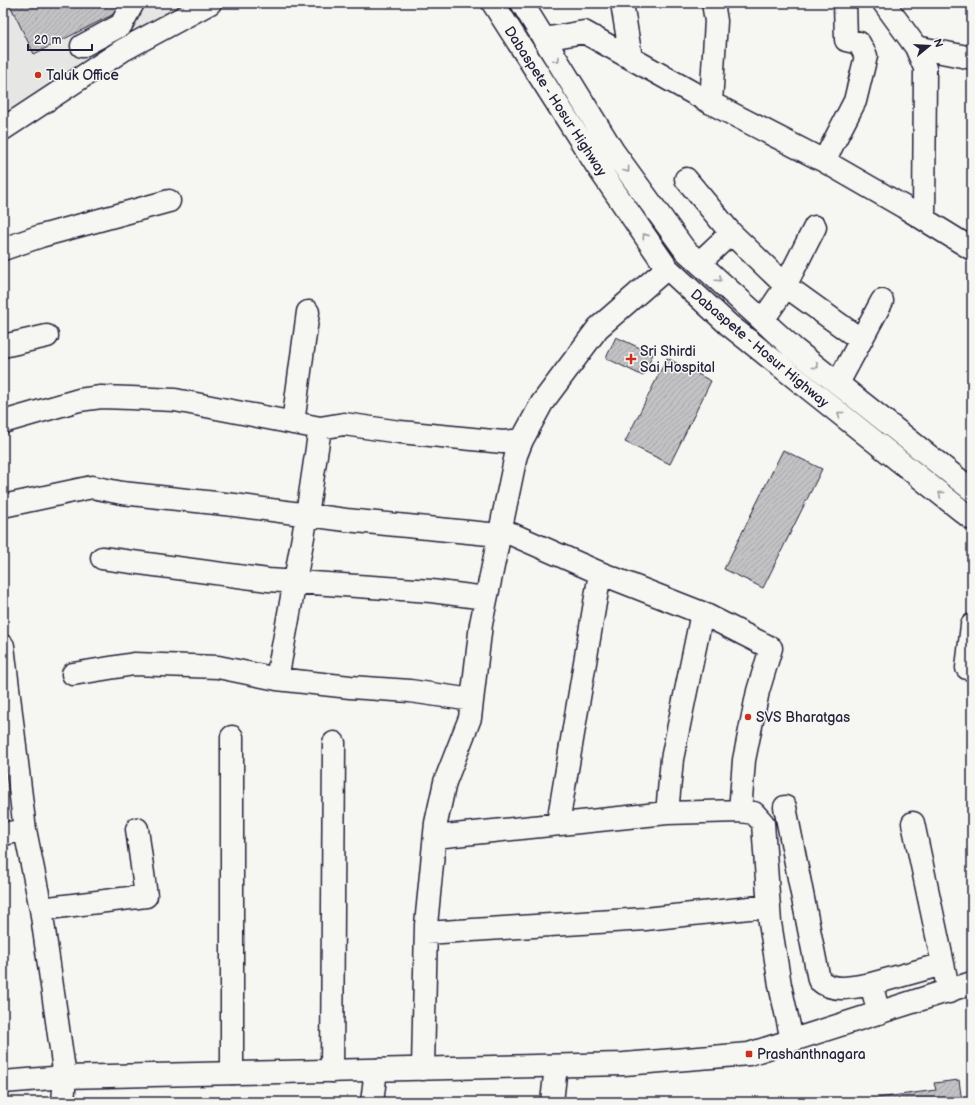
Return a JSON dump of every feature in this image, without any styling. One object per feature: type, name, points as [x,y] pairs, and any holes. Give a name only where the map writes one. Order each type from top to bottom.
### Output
[{"type":"street","points":[[82,46],[121,25],[133,3]]},
{"type":"street","points":[[3,129],[123,50],[210,3]]},
{"type":"street","name":"Dabaspete - Hosur Highway","points":[[493,3],[597,166],[667,268],[729,325],[972,519]]},
{"type":"street","name":"Dabaspete - Hosur Highway","points":[[522,3],[613,151],[693,256],[793,348],[972,490]]},
{"type":"street","points":[[622,3],[630,58]]},
{"type":"street","points":[[711,103],[716,21],[713,3]]},
{"type":"street","points":[[824,161],[855,101],[866,56],[859,43],[846,40],[845,3]]},
{"type":"street","points":[[884,3],[916,47],[925,68],[924,219]]},
{"type":"street","points":[[544,39],[584,32],[711,103],[824,161],[924,219],[972,249]]},
{"type":"street","points":[[916,47],[972,58]]},
{"type":"street","points":[[686,179],[731,233],[786,286],[861,340]]},
{"type":"street","points":[[3,249],[56,232],[169,201]]},
{"type":"street","points":[[764,320],[786,286],[815,227]]},
{"type":"street","points":[[423,1069],[426,933],[435,837],[445,782],[470,718],[481,624],[516,455],[522,440],[542,403],[598,328],[667,268],[693,256],[731,233]]},
{"type":"street","points":[[838,384],[882,301]]},
{"type":"street","points":[[293,423],[308,312]]},
{"type":"street","points":[[3,346],[47,336]]},
{"type":"street","points":[[3,422],[79,400],[101,397],[175,400],[320,428],[344,424],[400,432],[503,442],[522,440]]},
{"type":"street","points":[[277,679],[307,515],[320,428]]},
{"type":"street","points":[[3,506],[92,487],[122,493],[234,505],[307,515],[500,532],[702,613],[771,648],[758,692],[744,760],[740,811]]},
{"type":"street","points":[[102,558],[252,578],[431,591],[486,598]]},
{"type":"street","points":[[558,823],[600,573]]},
{"type":"street","points":[[667,813],[672,759],[702,613]]},
{"type":"street","points":[[967,668],[972,625]]},
{"type":"street","points":[[3,646],[25,830],[41,909],[65,1077],[63,1102]]},
{"type":"street","points":[[73,674],[134,664],[218,667],[277,679],[350,688],[410,691],[472,700]]},
{"type":"street","points":[[232,737],[232,1073]]},
{"type":"street","points":[[332,1071],[334,743]]},
{"type":"street","points":[[785,807],[820,980],[825,985],[835,988],[871,984],[943,964]]},
{"type":"street","points":[[435,837],[558,823],[667,813],[740,811],[754,813],[763,823],[768,906],[780,985],[792,1040]]},
{"type":"street","points":[[913,823],[948,992]]},
{"type":"street","points":[[3,834],[25,830]]},
{"type":"street","points":[[41,909],[146,896],[137,830]]},
{"type":"street","points":[[426,933],[646,919],[768,906]]},
{"type":"street","points":[[3,1082],[65,1077],[624,1064],[749,1054],[948,992],[972,983]]},
{"type":"street","points":[[871,984],[879,1013]]},
{"type":"street","points":[[552,1102],[556,1066]]},
{"type":"street","points":[[372,1102],[376,1070]]},
{"type":"shaded area","name":"Taluk Office","points":[[3,3],[207,3],[142,26],[3,123]]},
{"type":"building","points":[[9,3],[121,3],[124,9],[34,54]]},
{"type":"building","points":[[616,337],[653,354],[643,376],[606,358]]},
{"type":"building","points":[[667,358],[711,381],[670,464],[625,442]]},
{"type":"building","points":[[783,450],[822,469],[763,588],[724,569]]},
{"type":"building","points":[[959,1080],[962,1102],[863,1102],[863,1100],[936,1090],[934,1083]]},
{"type":"place","name":"Taluk Office","points":[[38,75]]},
{"type":"place","name":"Sri Shirdi Sai Hospital","points":[[631,359]]},
{"type":"place","name":"SVS Bharatgas","points":[[748,717]]},
{"type":"place","name":"Prashanthnagara","points":[[749,1054]]}]
